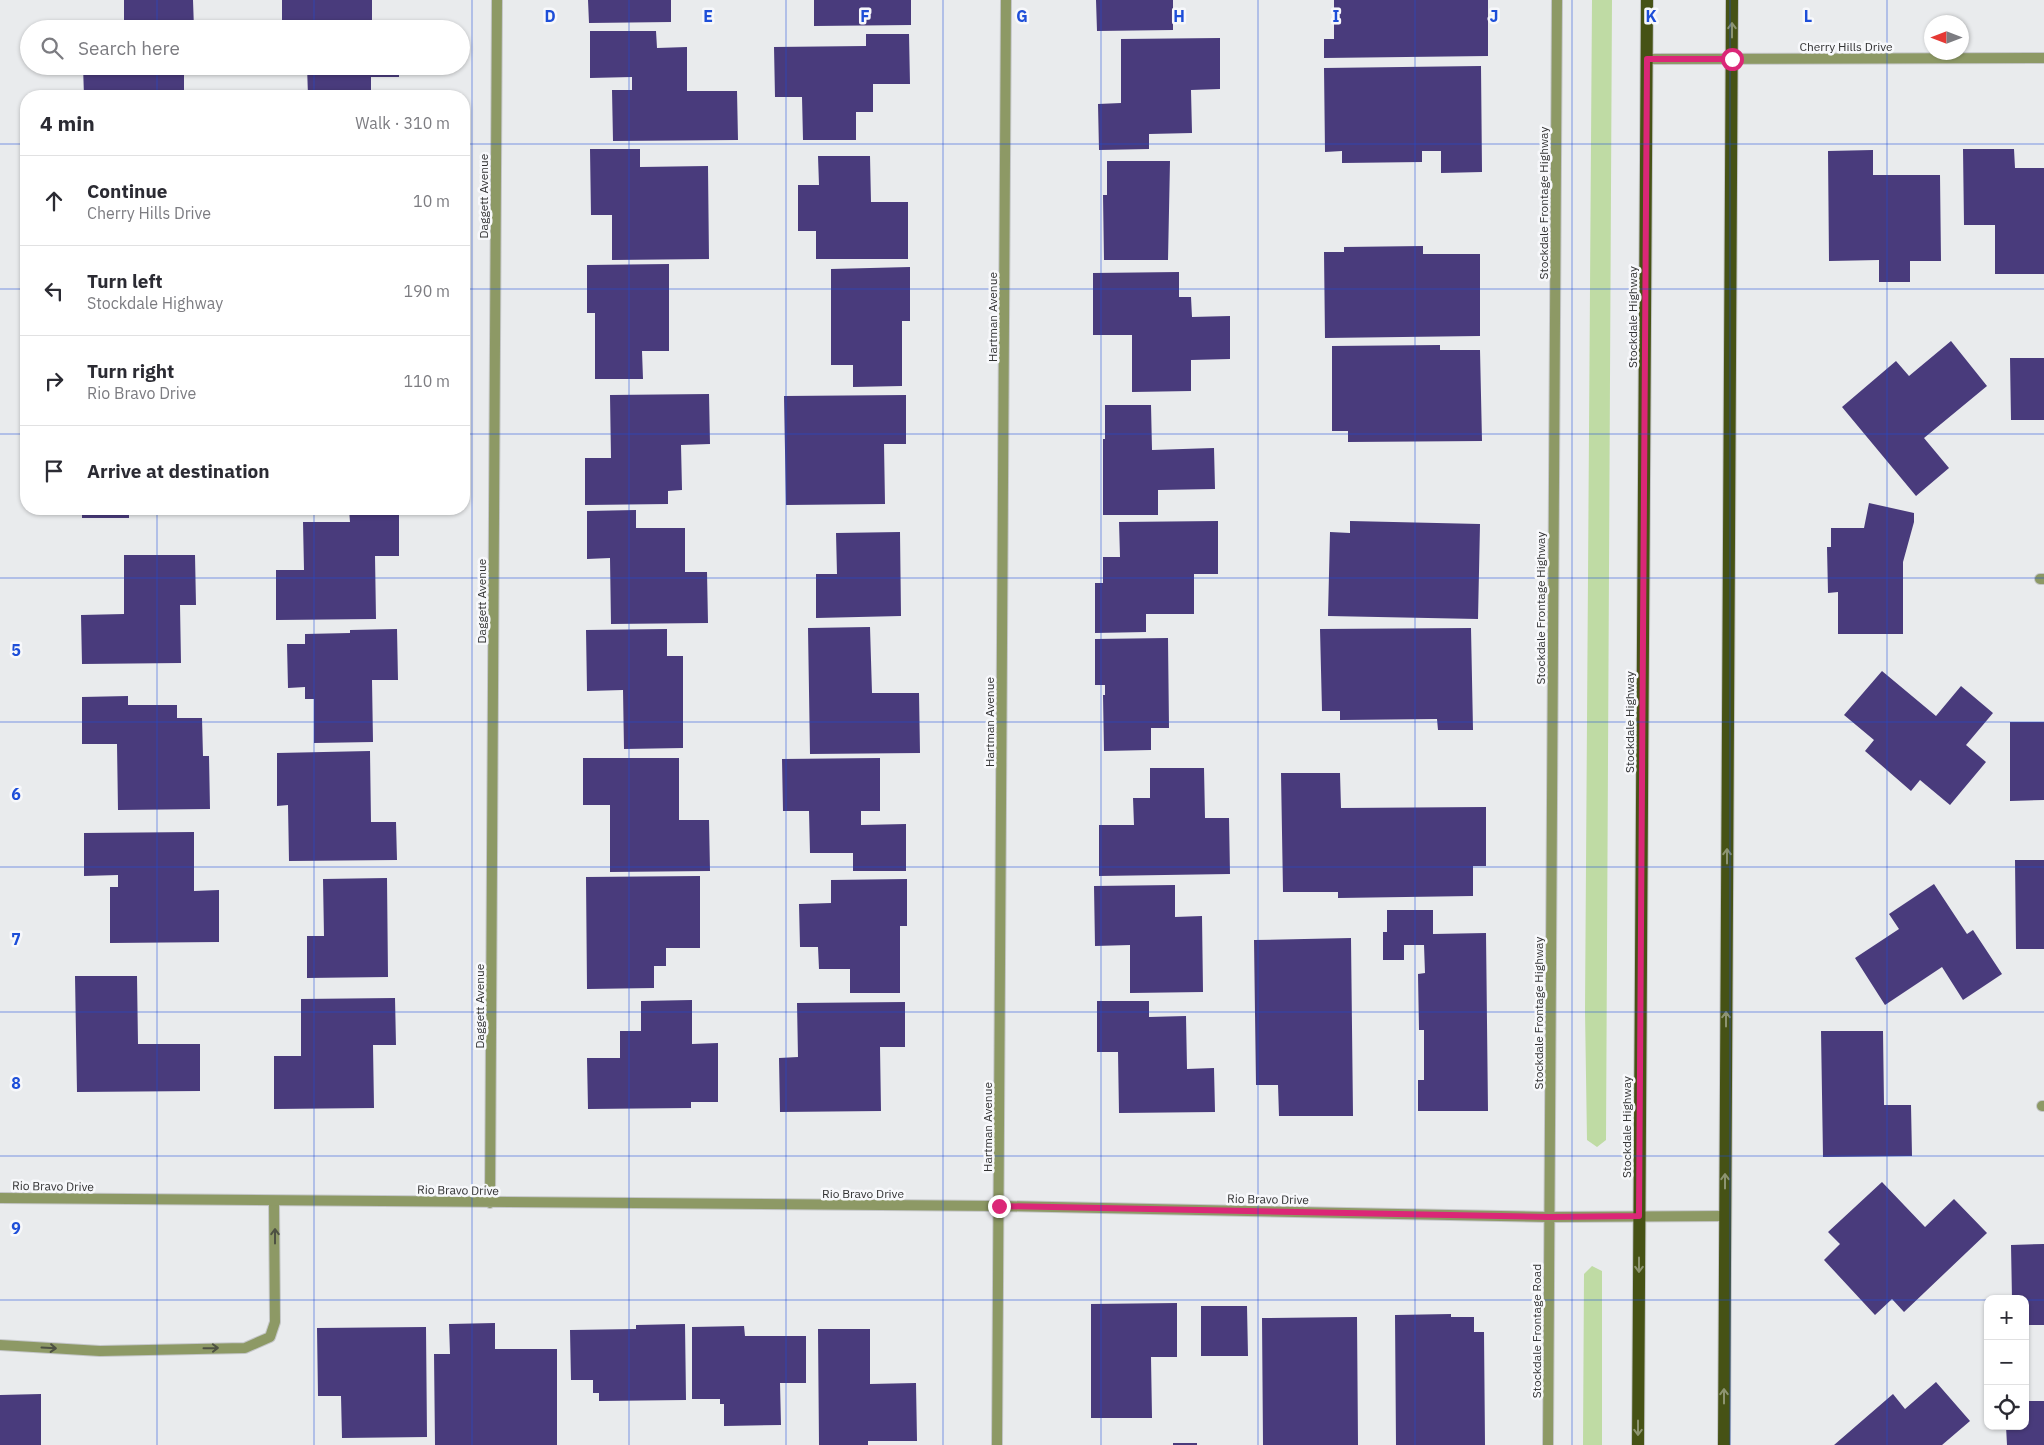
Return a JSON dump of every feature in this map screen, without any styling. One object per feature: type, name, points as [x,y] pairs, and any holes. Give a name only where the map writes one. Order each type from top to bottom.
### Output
[{"type":"main road","name":"Stockdale Highway","points":[[1638,1445],[1647,0]]},
{"type":"main road","points":[[1724,1445],[1732,0]]},
{"type":"street","name":"Daggett Avenue","points":[[490,1203],[497,0]]},
{"type":"street","name":"Hartman Avenue","points":[[997,1445],[1006,0]]},
{"type":"street","name":"Stockdale Frontage Highway","points":[[1549,1217],[1557,0]]},
{"type":"street","name":"Cherry Hills Drive","points":[[1647,59],[2044,58]]},
{"type":"street","name":"Rio Bravo Drive","points":[[0,1198],[999,1206],[1549,1217],[1725,1216]]},
{"type":"street","points":[[0,1345],[100,1351],[245,1348],[270,1337],[275,1322],[274,1201]]},
{"type":"street","name":"Stockdale Frontage Road","points":[[1548,1445],[1549,1217]]},
{"type":"green space","points":[[1592,0],[1612,0],[1606,1140],[1597,1147],[1587,1140],[1585,1011]]},
{"type":"green space","points":[[1592,1266],[1602,1271],[1602,1445],[1583,1445],[1584,1274]]},
{"type":"building","points":[[124,0],[193,0],[194,20],[124,20]]},
{"type":"building","points":[[282,0],[372,0],[372,20],[282,20]]},
{"type":"building","points":[[588,0],[671,0],[671,22],[589,23]]},
{"type":"building","points":[[814,0],[911,0],[911,25],[814,26]]},
{"type":"building","points":[[1096,0],[1173,0],[1173,30],[1097,31]]},
{"type":"building","points":[[1334,0],[1488,0],[1488,56],[1324,58],[1324,39],[1334,39]]},
{"type":"building","points":[[590,31],[656,31],[657,48],[687,47],[687,91],[737,91],[738,140],[613,141],[612,90],[632,90],[632,77],[590,78]]},
{"type":"building","points":[[866,34],[909,34],[910,84],[873,84],[873,112],[856,112],[856,140],[803,140],[802,97],[775,97],[774,47],[866,46]]},
{"type":"building","points":[[1220,38],[1220,89],[1191,90],[1192,133],[1149,134],[1149,149],[1099,150],[1098,104],[1121,103],[1121,39]]},
{"type":"building","points":[[1481,66],[1482,172],[1441,173],[1441,151],[1422,151],[1422,162],[1342,163],[1342,151],[1325,152],[1324,68]]},
{"type":"building","points":[[83,75],[184,75],[184,90],[84,90]]},
{"type":"building","points":[[307,75],[399,75],[399,77],[371,77],[371,90],[308,90]]},
{"type":"building","points":[[590,149],[640,149],[640,167],[708,166],[709,259],[612,260],[612,215],[591,215]]},
{"type":"building","points":[[1963,149],[2014,149],[2015,168],[2044,168],[2044,274],[1995,274],[1995,225],[1964,225]]},
{"type":"building","points":[[1873,150],[1873,175],[1940,175],[1941,261],[1910,261],[1910,282],[1879,282],[1879,260],[1829,261],[1828,151]]},
{"type":"building","points":[[818,156],[870,156],[871,202],[908,202],[908,259],[816,259],[816,231],[798,231],[798,185],[819,185]]},
{"type":"building","points":[[1107,161],[1170,161],[1168,260],[1104,260],[1103,195],[1107,195]]},
{"type":"building","points":[[1423,246],[1423,254],[1480,254],[1480,336],[1325,338],[1324,252],[1344,252],[1344,247]]},
{"type":"building","points":[[669,264],[669,351],[642,351],[643,379],[595,379],[595,313],[587,313],[587,265]]},
{"type":"building","points":[[910,267],[910,321],[902,321],[902,386],[853,387],[853,365],[831,365],[831,269]]},
{"type":"building","points":[[1179,272],[1179,297],[1191,297],[1192,317],[1230,316],[1230,359],[1191,360],[1191,391],[1132,392],[1132,335],[1093,335],[1093,273]]},
{"type":"building","points":[[1951,341],[1987,386],[1924,438],[1949,468],[1916,496],[1842,407],[1896,361],[1909,376]]},
{"type":"building","points":[[1440,345],[1440,350],[1480,350],[1482,441],[1348,442],[1348,431],[1332,431],[1332,346]]},
{"type":"building","points":[[2010,358],[2044,358],[2044,420],[2011,420]]},
{"type":"building","points":[[709,394],[710,444],[681,445],[682,490],[668,491],[668,504],[585,505],[585,458],[611,458],[610,395]]},
{"type":"building","points":[[906,395],[906,444],[884,444],[885,504],[786,505],[784,396]]},
{"type":"building","points":[[1105,405],[1151,405],[1152,450],[1214,448],[1215,489],[1158,490],[1158,515],[1103,515]]},
{"type":"building","points":[[1869,503],[1914,513],[1914,522],[1903,562],[1903,634],[1838,634],[1838,592],[1828,593],[1827,547],[1831,547],[1831,528],[1864,528]]},
{"type":"building","points":[[636,510],[636,528],[685,528],[685,572],[707,572],[708,623],[611,624],[610,558],[587,559],[587,511]]},
{"type":"building","points":[[82,515],[129,515],[129,518],[82,518]]},
{"type":"building","points":[[349,515],[399,515],[399,556],[375,556],[376,619],[276,620],[276,570],[304,570],[303,522],[350,522]]},
{"type":"building","points":[[1218,521],[1218,574],[1194,574],[1194,614],[1146,614],[1146,632],[1095,633],[1095,583],[1103,583],[1103,557],[1120,557],[1119,522]]},
{"type":"building","points":[[1350,521],[1480,524],[1478,619],[1328,616],[1330,532],[1350,533]]},
{"type":"building","points":[[900,532],[901,616],[816,618],[816,574],[837,574],[836,533]]},
{"type":"building","points":[[124,555],[195,555],[196,605],[180,605],[181,663],[82,664],[81,615],[124,614]]},
{"type":"building","points":[[870,627],[872,693],[919,693],[920,753],[810,754],[808,628]]},
{"type":"building","points":[[1471,628],[1473,730],[1438,730],[1437,719],[1340,720],[1340,711],[1322,711],[1320,629]]},
{"type":"building","points":[[397,629],[398,680],[372,680],[373,742],[314,743],[314,699],[305,699],[305,687],[288,688],[287,644],[305,644],[305,634],[350,633],[350,630]]},
{"type":"building","points":[[667,629],[667,656],[683,656],[683,748],[624,749],[623,690],[587,691],[586,630]]},
{"type":"building","points":[[1168,638],[1169,728],[1151,728],[1151,750],[1104,751],[1103,695],[1105,695],[1105,685],[1095,685],[1095,639]]},
{"type":"building","points":[[1882,671],[1936,716],[1961,686],[1993,713],[1966,745],[1986,762],[1950,805],[1920,780],[1911,791],[1865,751],[1874,740],[1844,715]]},
{"type":"building","points":[[128,696],[128,705],[177,705],[177,718],[202,718],[203,756],[209,756],[210,809],[118,810],[117,744],[82,744],[82,697]]},
{"type":"building","points":[[2010,722],[2044,722],[2044,800],[2010,801]]},
{"type":"building","points":[[370,751],[371,822],[396,822],[397,860],[289,861],[288,805],[277,806],[277,753]]},
{"type":"building","points":[[583,758],[679,758],[679,820],[709,820],[710,871],[610,872],[610,805],[583,805]]},
{"type":"building","points":[[880,758],[880,811],[861,811],[861,825],[906,824],[906,871],[853,871],[853,853],[810,853],[809,811],[783,811],[782,759]]},
{"type":"building","points":[[1150,768],[1204,768],[1205,818],[1229,818],[1230,874],[1099,876],[1099,825],[1134,825],[1133,798],[1150,798]]},
{"type":"building","points":[[1281,773],[1340,773],[1341,808],[1486,807],[1486,866],[1473,866],[1473,896],[1338,898],[1338,892],[1283,892]]},
{"type":"building","points":[[194,832],[194,891],[219,890],[219,942],[110,943],[110,887],[118,887],[118,875],[84,876],[84,833]]},
{"type":"building","points":[[2015,860],[2044,860],[2044,949],[2016,949]]},
{"type":"building","points":[[700,876],[700,948],[666,948],[666,966],[654,966],[654,988],[587,989],[586,877]]},
{"type":"building","points":[[387,878],[388,977],[307,978],[307,936],[324,936],[323,879]]},
{"type":"building","points":[[907,879],[907,926],[900,926],[900,993],[850,993],[850,969],[819,969],[818,947],[800,947],[799,904],[831,903],[831,880]]},
{"type":"building","points":[[1934,884],[1967,934],[1973,930],[2002,974],[1963,1000],[1942,967],[1885,1005],[1855,958],[1899,929],[1889,914]]},
{"type":"building","points":[[1175,885],[1175,917],[1202,916],[1203,992],[1130,993],[1130,945],[1095,946],[1094,886]]},
{"type":"building","points":[[1387,910],[1433,910],[1433,934],[1486,933],[1488,1111],[1418,1111],[1418,1080],[1424,1080],[1424,1030],[1419,1030],[1418,974],[1425,973],[1424,945],[1404,945],[1404,960],[1383,960],[1383,932],[1387,932]]},
{"type":"building","points":[[1351,938],[1353,1116],[1279,1116],[1278,1085],[1256,1085],[1254,940]]},
{"type":"building","points":[[75,976],[137,976],[138,1044],[200,1044],[200,1091],[77,1092]]},
{"type":"building","points":[[395,998],[396,1045],[373,1045],[374,1108],[274,1109],[274,1056],[301,1056],[301,999]]},
{"type":"building","points":[[692,1000],[692,1044],[718,1043],[718,1102],[691,1102],[691,1108],[588,1109],[587,1058],[620,1058],[620,1031],[641,1031],[641,1001]]},
{"type":"building","points":[[1097,1001],[1149,1001],[1149,1017],[1186,1016],[1187,1069],[1214,1068],[1215,1112],[1119,1113],[1118,1052],[1097,1052]]},
{"type":"building","points":[[905,1002],[905,1047],[880,1047],[881,1111],[780,1112],[779,1058],[798,1057],[797,1003]]},
{"type":"building","points":[[1821,1031],[1883,1031],[1884,1105],[1911,1105],[1912,1156],[1823,1157]]},
{"type":"building","points":[[1882,1182],[1925,1227],[1954,1199],[1987,1233],[1904,1312],[1892,1299],[1875,1315],[1824,1260],[1840,1244],[1828,1232]]},
{"type":"building","points":[[2044,1244],[2044,1325],[2029,1325],[2029,1295],[2012,1295],[2011,1245]]},
{"type":"building","points":[[1177,1303],[1177,1357],[1151,1357],[1152,1418],[1091,1418],[1091,1304]]},
{"type":"building","points":[[1201,1306],[1247,1306],[1248,1356],[1201,1356]]},
{"type":"building","points":[[1451,1314],[1451,1317],[1474,1317],[1474,1332],[1484,1332],[1485,1445],[1396,1445],[1395,1315]]},
{"type":"building","points":[[1357,1317],[1358,1445],[1263,1445],[1262,1318]]},
{"type":"building","points":[[495,1323],[495,1349],[557,1349],[557,1445],[435,1445],[434,1354],[450,1354],[449,1324]]},
{"type":"building","points":[[685,1324],[686,1400],[599,1401],[599,1393],[593,1393],[593,1380],[571,1380],[570,1330],[636,1329],[636,1325]]},
{"type":"building","points":[[744,1326],[745,1336],[806,1336],[806,1383],[780,1383],[781,1425],[724,1426],[724,1404],[720,1404],[720,1399],[692,1399],[692,1327]]},
{"type":"building","points":[[426,1327],[427,1437],[342,1438],[341,1396],[318,1396],[317,1328]]},
{"type":"building","points":[[818,1329],[870,1329],[870,1384],[916,1383],[917,1441],[868,1441],[868,1445],[819,1445]]},
{"type":"building","points":[[1936,1382],[1970,1421],[1942,1445],[1834,1445],[1893,1394],[1905,1409]]},
{"type":"building","points":[[41,1394],[41,1445],[0,1445],[0,1395]]},
{"type":"building","points":[[2029,1401],[2044,1401],[2044,1445],[2007,1445],[2006,1430],[2029,1430]]},
{"type":"building","points":[[1173,1443],[1197,1443],[1197,1445],[1173,1445]]},
{"type":"route","points":[[999,1206],[1549,1217],[1639,1216],[1647,59],[1732,59]]}]
